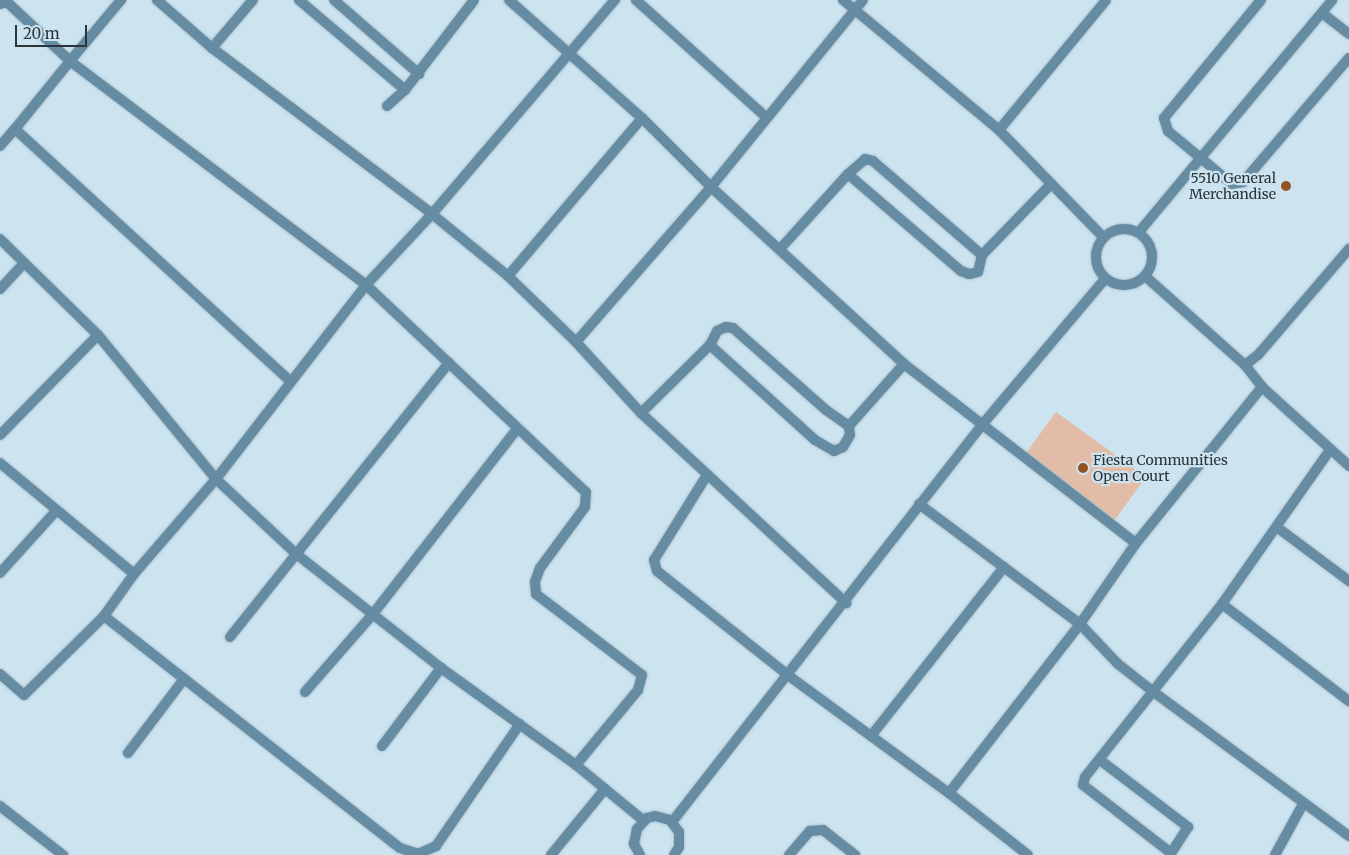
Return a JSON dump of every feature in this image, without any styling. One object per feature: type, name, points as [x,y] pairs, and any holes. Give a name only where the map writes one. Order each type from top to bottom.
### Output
[{"type":"street","points":[[0,146],[121,0]]},
{"type":"street","points":[[157,0],[212,48],[432,214],[508,276],[576,342],[641,413],[846,603]]},
{"type":"street","points":[[212,48],[253,0]]},
{"type":"street","points":[[299,0],[405,90]]},
{"type":"street","points":[[334,0],[419,74]]},
{"type":"street","points":[[388,106],[419,74],[474,0]]},
{"type":"street","points":[[508,0],[642,118],[711,187],[780,248],[904,364],[1136,543]]},
{"type":"street","points":[[0,674],[24,695],[104,616],[134,574],[216,479],[366,285],[432,214],[568,52],[615,0]]},
{"type":"street","points":[[636,0],[766,117]]},
{"type":"street","points":[[843,0],[999,130],[1050,185],[1103,237]]},
{"type":"street","points":[[576,342],[711,187],[862,0]]},
{"type":"street","points":[[999,130],[1106,0]]},
{"type":"street","points":[[1261,0],[1164,118],[1168,131],[1201,156],[1232,184],[1243,182],[1349,58]]},
{"type":"street","points":[[1139,232],[1332,0]]},
{"type":"street","points":[[0,4],[7,2],[70,61],[366,285],[586,492],[585,507],[540,568],[534,582],[536,594],[642,675],[638,690],[576,765]]},
{"type":"street","points":[[1322,13],[1349,34]]},
{"type":"street","points":[[508,276],[642,118]]},
{"type":"street","points":[[15,129],[291,382]]},
{"type":"street","points":[[780,248],[859,162],[873,161],[982,255]]},
{"type":"street","points":[[848,174],[961,271],[969,274],[978,272],[982,255],[1050,185]]},
{"type":"street","points":[[1119,228],[1139,232],[1147,239],[1152,252],[1151,266],[1145,276],[1136,284],[1120,285],[1105,279],[1099,271],[1095,253],[1103,237],[1119,228]]},
{"type":"street","points":[[0,239],[98,335],[216,479],[295,553],[441,668],[576,765],[644,821]]},
{"type":"street","points":[[1245,365],[1258,355],[1349,249]]},
{"type":"street","points":[[0,289],[24,262]]},
{"type":"street","points":[[1145,276],[1245,365],[1262,387],[1329,451],[1349,466]]},
{"type":"street","points":[[672,822],[846,603],[919,504],[982,425],[1105,279]]},
{"type":"street","points":[[641,413],[710,345],[718,331],[733,328],[826,410],[849,426]]},
{"type":"street","points":[[0,434],[98,335]]},
{"type":"street","points":[[710,345],[829,450],[834,452],[843,447],[850,435],[849,426],[904,364]]},
{"type":"street","points":[[230,637],[295,553],[449,363]]},
{"type":"street","points":[[950,793],[1080,624],[1136,543],[1262,387]]},
{"type":"street","points":[[305,692],[373,614],[517,429]]},
{"type":"street","points":[[1100,760],[1155,805],[1188,827],[1171,854],[1083,785],[1085,777],[1155,692],[1222,604],[1278,528],[1329,451]]},
{"type":"street","points":[[0,464],[134,574]]},
{"type":"street","points":[[707,475],[654,560],[656,571],[789,676],[950,793],[1028,855]]},
{"type":"street","points":[[919,504],[1080,624],[1118,664],[1303,804],[1348,832]]},
{"type":"street","points":[[0,573],[56,511]]},
{"type":"street","points":[[1278,528],[1349,582]]},
{"type":"street","points":[[871,736],[1004,567]]},
{"type":"street","points":[[1222,604],[1349,701]]},
{"type":"street","points":[[104,616],[400,848],[418,854],[436,846],[520,724]]},
{"type":"street","points":[[382,746],[441,668]]},
{"type":"street","points":[[128,753],[184,679]]},
{"type":"street","points":[[551,855],[605,789]]},
{"type":"street","points":[[1275,855],[1303,804]]},
{"type":"street","points":[[0,806],[63,855]]},
{"type":"street","points":[[640,855],[634,836],[644,821],[655,816],[672,822],[680,840],[675,855]]},
{"type":"street","points":[[789,855],[810,831],[823,830],[856,855]]},
{"type":"shaded area","name":"Fiesta Communities Open Court","points":[[1056,412],[1146,477],[1111,525],[1021,460]]},
{"type":"place","name":"5510 General Merchandise","points":[[1286,186]]},
{"type":"place","name":"Fiesta Communities Open Court","points":[[1083,468]]}]
